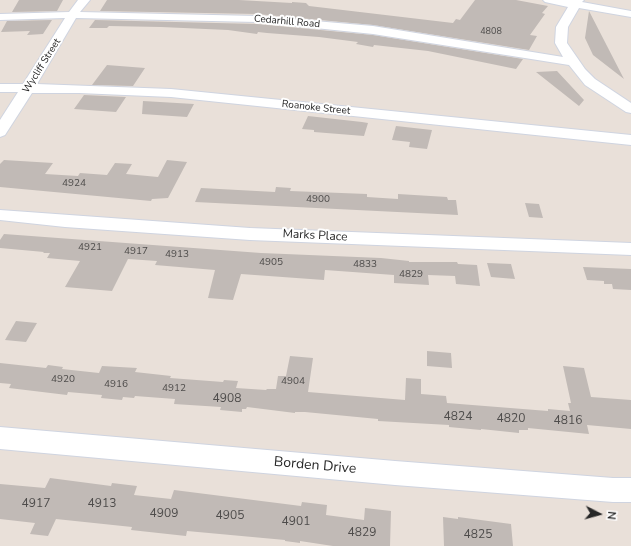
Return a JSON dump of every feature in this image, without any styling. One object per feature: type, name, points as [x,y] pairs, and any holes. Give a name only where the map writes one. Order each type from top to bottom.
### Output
[{"type":"street","name":"Wycliff Street","points":[[0,132],[73,15],[84,0]]},
{"type":"street","points":[[549,0],[576,2],[631,14]]},
{"type":"street","points":[[576,2],[562,27],[561,43],[572,62],[590,82],[631,110]]},
{"type":"street","name":"Cedarhill Road","points":[[0,18],[73,15],[228,18],[373,30],[572,62]]},
{"type":"street","name":"Roanoke Street","points":[[0,88],[100,90],[171,94],[631,140]]},
{"type":"street","name":"Marks Place","points":[[0,215],[250,234],[631,249]]},
{"type":"street","name":"Borden Drive","points":[[0,438],[395,474],[613,490],[631,490]]},
{"type":"building","points":[[19,0],[63,0],[57,11],[12,12]]},
{"type":"building","points":[[107,0],[239,0],[292,2],[306,3],[309,6],[453,23],[456,19],[460,20],[475,0],[516,0],[548,6],[542,13],[545,14],[530,35],[537,36],[529,50],[373,25],[257,14],[100,11]]},
{"type":"building","points":[[589,11],[624,79],[593,55],[585,38]]},
{"type":"building","points":[[52,20],[43,34],[27,35],[30,31],[1,32],[7,21]]},
{"type":"building","points":[[95,20],[257,24],[373,35],[523,59],[516,69],[428,51],[374,45],[373,47],[356,44],[358,42],[319,37],[258,32],[257,34],[228,30],[161,27],[109,26],[107,28],[89,28]]},
{"type":"building","points":[[107,65],[145,68],[133,86],[92,85]]},
{"type":"building","points":[[557,71],[584,100],[579,106],[536,72]]},
{"type":"building","points":[[84,95],[126,97],[116,112],[74,109]]},
{"type":"building","points":[[143,101],[194,104],[187,117],[142,114]]},
{"type":"building","points":[[308,116],[368,123],[364,136],[314,132],[314,130],[302,129]]},
{"type":"building","points":[[396,126],[432,130],[427,149],[409,147],[410,142],[392,140]]},
{"type":"building","points":[[4,160],[53,163],[45,174],[78,176],[80,173],[107,175],[115,163],[132,164],[126,174],[158,177],[167,160],[187,162],[168,198],[152,199],[151,201],[0,187],[0,164]]},
{"type":"building","points":[[276,187],[291,188],[290,191],[367,194],[367,197],[398,199],[398,194],[447,197],[448,200],[456,200],[458,215],[195,202],[201,188],[275,192]]},
{"type":"building","points":[[525,203],[539,204],[543,218],[529,217]]},
{"type":"building","points":[[4,234],[261,253],[381,258],[409,262],[457,262],[458,264],[477,265],[480,286],[456,284],[455,276],[428,275],[429,285],[394,283],[394,275],[325,270],[324,280],[241,274],[233,300],[208,298],[215,270],[155,265],[157,261],[128,259],[112,291],[65,287],[80,261],[47,258],[50,253],[43,253],[44,252],[0,248],[0,240]]},
{"type":"building","points":[[487,263],[511,264],[515,279],[491,277]]},
{"type":"building","points":[[583,267],[631,269],[631,290],[613,289],[612,284],[604,284],[604,281],[587,280]]},
{"type":"building","points":[[16,321],[37,323],[26,342],[5,340]]},
{"type":"building","points":[[427,351],[451,353],[452,368],[427,366]]},
{"type":"building","points":[[290,356],[313,358],[308,392],[405,400],[406,378],[421,379],[421,394],[446,396],[447,403],[548,411],[548,409],[570,411],[568,403],[571,403],[563,366],[584,368],[591,397],[631,400],[631,429],[587,425],[589,434],[528,428],[528,430],[519,430],[519,433],[449,427],[449,425],[378,421],[378,419],[305,412],[295,413],[247,407],[246,409],[242,409],[242,412],[220,410],[221,407],[174,404],[175,399],[135,396],[134,398],[123,397],[122,400],[101,398],[102,395],[68,392],[67,395],[9,388],[11,384],[0,383],[0,363],[46,368],[48,365],[63,367],[62,369],[99,373],[102,366],[137,368],[135,372],[171,376],[170,378],[223,382],[224,380],[238,381],[236,388],[266,390],[276,389],[278,376],[286,376]]},
{"type":"building","points":[[50,478],[111,486],[112,483],[137,486],[134,495],[171,499],[174,490],[301,506],[302,502],[327,505],[326,515],[364,520],[365,508],[391,511],[390,546],[333,546],[300,541],[300,543],[285,540],[187,531],[186,536],[131,530],[132,527],[56,519],[48,536],[30,534],[35,523],[0,519],[0,484],[45,488]]},
{"type":"building","points":[[443,517],[458,519],[458,517],[511,524],[513,546],[444,546]]}]
